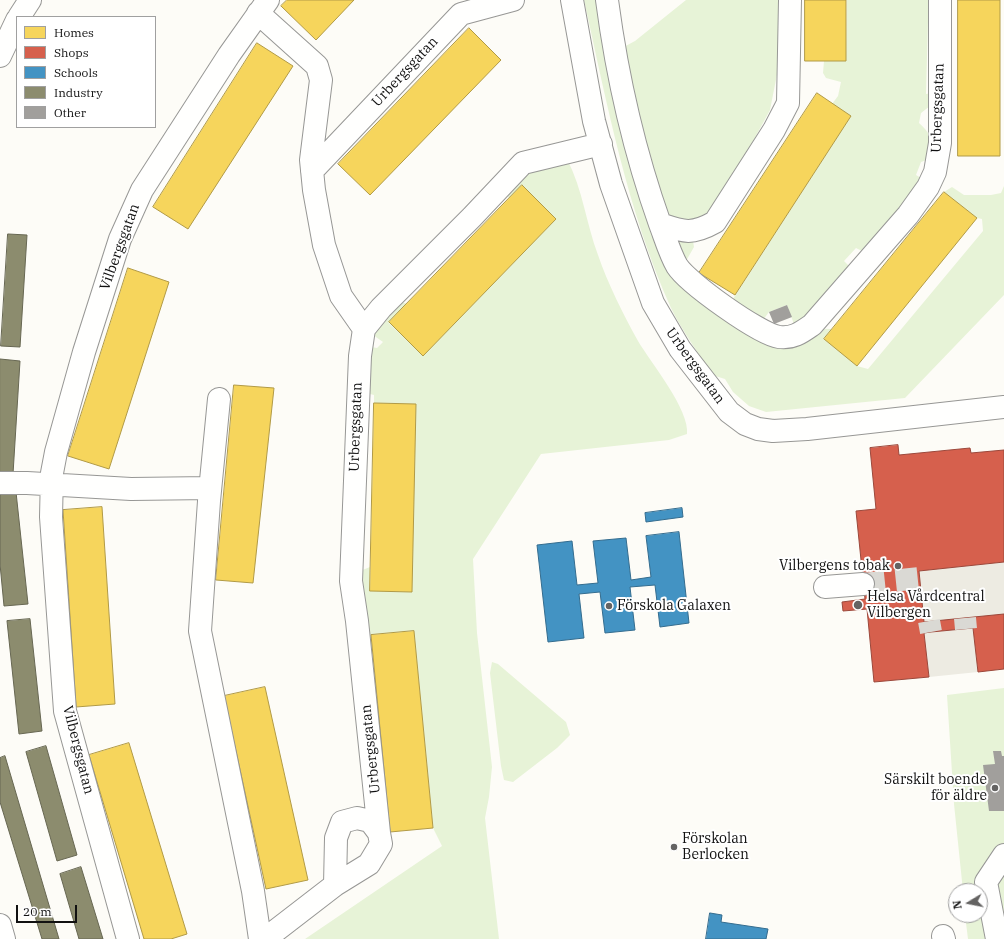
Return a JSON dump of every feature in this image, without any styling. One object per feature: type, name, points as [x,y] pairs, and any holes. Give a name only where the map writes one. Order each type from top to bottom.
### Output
[{"type":"street","points":[[20,16],[30,0]]},
{"type":"street","name":"Urbergsgatan","points":[[312,171],[461,14],[513,0]]},
{"type":"street","name":"Urbergsgatan","points":[[572,0],[594,121],[611,184],[653,303],[680,349],[716,398],[729,412],[745,424],[758,429],[774,431],[807,429],[1004,407]]},
{"type":"street","name":"Urbergsgatan","points":[[607,0],[615,52],[642,173],[677,266],[691,282],[728,308],[763,330],[779,337],[796,336],[812,325],[908,215],[928,186],[935,172],[940,144],[940,0]]},
{"type":"street","points":[[660,224],[681,231],[700,230],[715,222],[774,130],[788,103],[790,0]]},
{"type":"street","name":"Vilbergsgatan","points":[[128,939],[65,711],[51,516],[51,485],[56,452],[84,352],[120,238],[142,190],[186,120],[263,6],[317,66],[320,80],[312,171],[324,245],[341,296],[364,329]]},
{"type":"street","points":[[0,19],[16,20]]},
{"type":"street","points":[[0,56],[16,22]]},
{"type":"street","points":[[364,329],[381,308],[472,217],[523,163],[601,144]]},
{"type":"street","name":"Urbergsgatan","points":[[364,329],[359,371],[351,581],[358,629],[379,833]]},
{"type":"street","points":[[219,398],[210,488],[200,631],[253,891],[260,939]]},
{"type":"street","points":[[0,483],[131,489],[210,488]]},
{"type":"street","points":[[826,587],[863,584]]},
{"type":"street","points":[[265,939],[335,886],[369,864],[381,844],[379,833],[370,821],[357,818],[342,822],[336,838],[335,886]]},
{"type":"street","points":[[997,939],[996,889],[986,882],[1004,856]]},
{"type":"street","points":[[0,925],[4,939]]},
{"type":"green space","points":[[584,0],[597,0],[654,226],[746,327],[832,329],[824,339],[857,366],[868,369],[983,231],[982,219],[977,218],[944,192],[952,187],[964,195],[991,195],[1001,193],[1004,186],[1004,295],[905,398],[766,412],[749,406],[733,392],[725,379],[712,375],[685,334],[671,308],[642,233],[630,195],[610,117]]},
{"type":"green space","points":[[686,0],[783,0],[783,44],[770,110],[714,213],[700,223],[672,219],[662,210],[620,49],[635,41]]},
{"type":"green space","points":[[847,0],[931,0],[934,18],[928,21],[926,94],[933,93],[930,106],[921,113],[919,123],[931,139],[930,153],[929,159],[921,162],[916,175],[921,178],[866,253],[856,248],[844,261],[852,269],[795,327],[787,305],[769,312],[763,320],[737,306],[733,299],[851,116],[832,104],[838,96],[841,82],[826,78],[823,73],[824,61],[846,61]]},
{"type":"green space","points":[[567,159],[577,183],[590,231],[611,288],[638,341],[676,400],[686,424],[687,434],[669,440],[541,454],[473,559],[477,633],[492,767],[485,818],[499,939],[305,939],[442,846],[433,828],[414,631],[371,635],[373,654],[367,652],[360,571],[370,567],[370,591],[412,592],[416,404],[374,403],[374,395],[366,393],[366,346],[377,348],[383,342],[373,335],[397,300],[407,304],[389,323],[423,356],[556,219],[522,186],[509,198],[506,193],[534,163]]},
{"type":"green space","points":[[672,239],[693,241],[694,247],[686,261]]},
{"type":"green space","points":[[492,662],[498,664],[566,722],[570,735],[557,748],[513,782],[504,780],[501,766],[490,673]]},
{"type":"green space","points":[[1004,688],[1004,939],[968,939],[966,923],[988,923],[988,883],[962,883],[954,804],[947,695]]},
{"type":"shaded area","points":[[1004,562],[1004,614],[924,622],[919,571]]},
{"type":"shaded area","points":[[973,628],[978,672],[929,677],[924,633]]},
{"type":"building: Homes","points":[[287,0],[354,0],[316,40],[281,6]]},
{"type":"building: Homes","points":[[805,0],[846,0],[846,61],[805,61]]},
{"type":"building: Homes","points":[[958,0],[1000,0],[1000,156],[958,156]]},
{"type":"building: Homes","points":[[469,28],[501,60],[370,195],[338,164]]},
{"type":"building: Homes","points":[[257,43],[293,66],[188,229],[153,207]]},
{"type":"building: Homes","points":[[817,93],[851,116],[735,295],[699,273]]},
{"type":"building: Homes","points":[[522,185],[556,219],[423,356],[389,322]]},
{"type":"building: Homes","points":[[944,192],[977,218],[857,366],[824,339]]},
{"type":"building: Homes","points":[[128,268],[169,282],[109,469],[68,456]]},
{"type":"building: Homes","points":[[234,385],[274,388],[253,583],[216,580]]},
{"type":"building: Homes","points":[[374,403],[416,404],[412,592],[370,591]]},
{"type":"building: Homes","points":[[102,507],[115,704],[76,707],[63,510]]},
{"type":"building: Homes","points":[[414,631],[433,828],[390,832],[371,635]]},
{"type":"building: Homes","points":[[265,687],[308,880],[266,889],[224,696]]},
{"type":"building: Homes","points":[[129,743],[187,934],[171,939],[144,939],[89,755]]},
{"type":"building: Shops","points":[[898,445],[899,455],[970,448],[971,453],[1004,450],[1004,562],[919,571],[924,622],[1004,614],[1004,669],[978,672],[973,628],[931,632],[924,633],[929,677],[874,682],[867,609],[843,611],[842,602],[865,599],[856,511],[876,509],[870,448]]},
{"type":"building: Schools","points":[[682,508],[683,517],[646,522],[645,513]]},
{"type":"building: Schools","points":[[679,532],[689,623],[660,627],[655,585],[630,587],[635,630],[605,633],[600,592],[579,594],[584,638],[548,642],[537,545],[572,541],[577,585],[598,583],[593,541],[626,538],[631,580],[651,577],[646,536]]},
{"type":"building: Schools","points":[[710,913],[722,915],[721,922],[768,929],[766,939],[706,939]]},
{"type":"building: Industry","points":[[8,234],[27,235],[20,347],[1,346]]},
{"type":"building: Industry","points":[[0,359],[20,361],[13,474],[0,473]]},
{"type":"building: Industry","points":[[16,492],[28,604],[4,606],[0,564],[0,493]]},
{"type":"building: Industry","points":[[30,619],[42,731],[19,734],[7,621]]},
{"type":"building: Industry","points":[[46,746],[77,855],[57,861],[26,752]]},
{"type":"building: Industry","points":[[5,756],[59,939],[42,939],[0,802],[0,758]]},
{"type":"building: Industry","points":[[81,867],[103,939],[79,939],[60,874]]},
{"type":"building: Other","points":[[787,305],[792,317],[774,324],[769,312]]},
{"type":"building: Other","name":"Särskilt boende för äldre","points":[[993,751],[1001,751],[1002,756],[1004,756],[1004,811],[989,811],[983,765],[995,764]]},
{"type":"tunnel","points":[[863,584],[920,578]]},
{"type":"tunnel","points":[[965,618],[966,629]]},
{"type":"tunnel","points":[[929,621],[931,632]]},
{"type":"place","name":"Vilbergens tobak","points":[[898,566]]},
{"type":"place","name":"Helsa Vårdcentral Vilbergen","points":[[858,605]]},
{"type":"place","name":"Förskola Galaxen","points":[[609,606]]},
{"type":"place","name":"Särskilt boende för äldre","points":[[995,788]]},
{"type":"place","name":"Förskolan Berlocken","points":[[674,847]]}]
